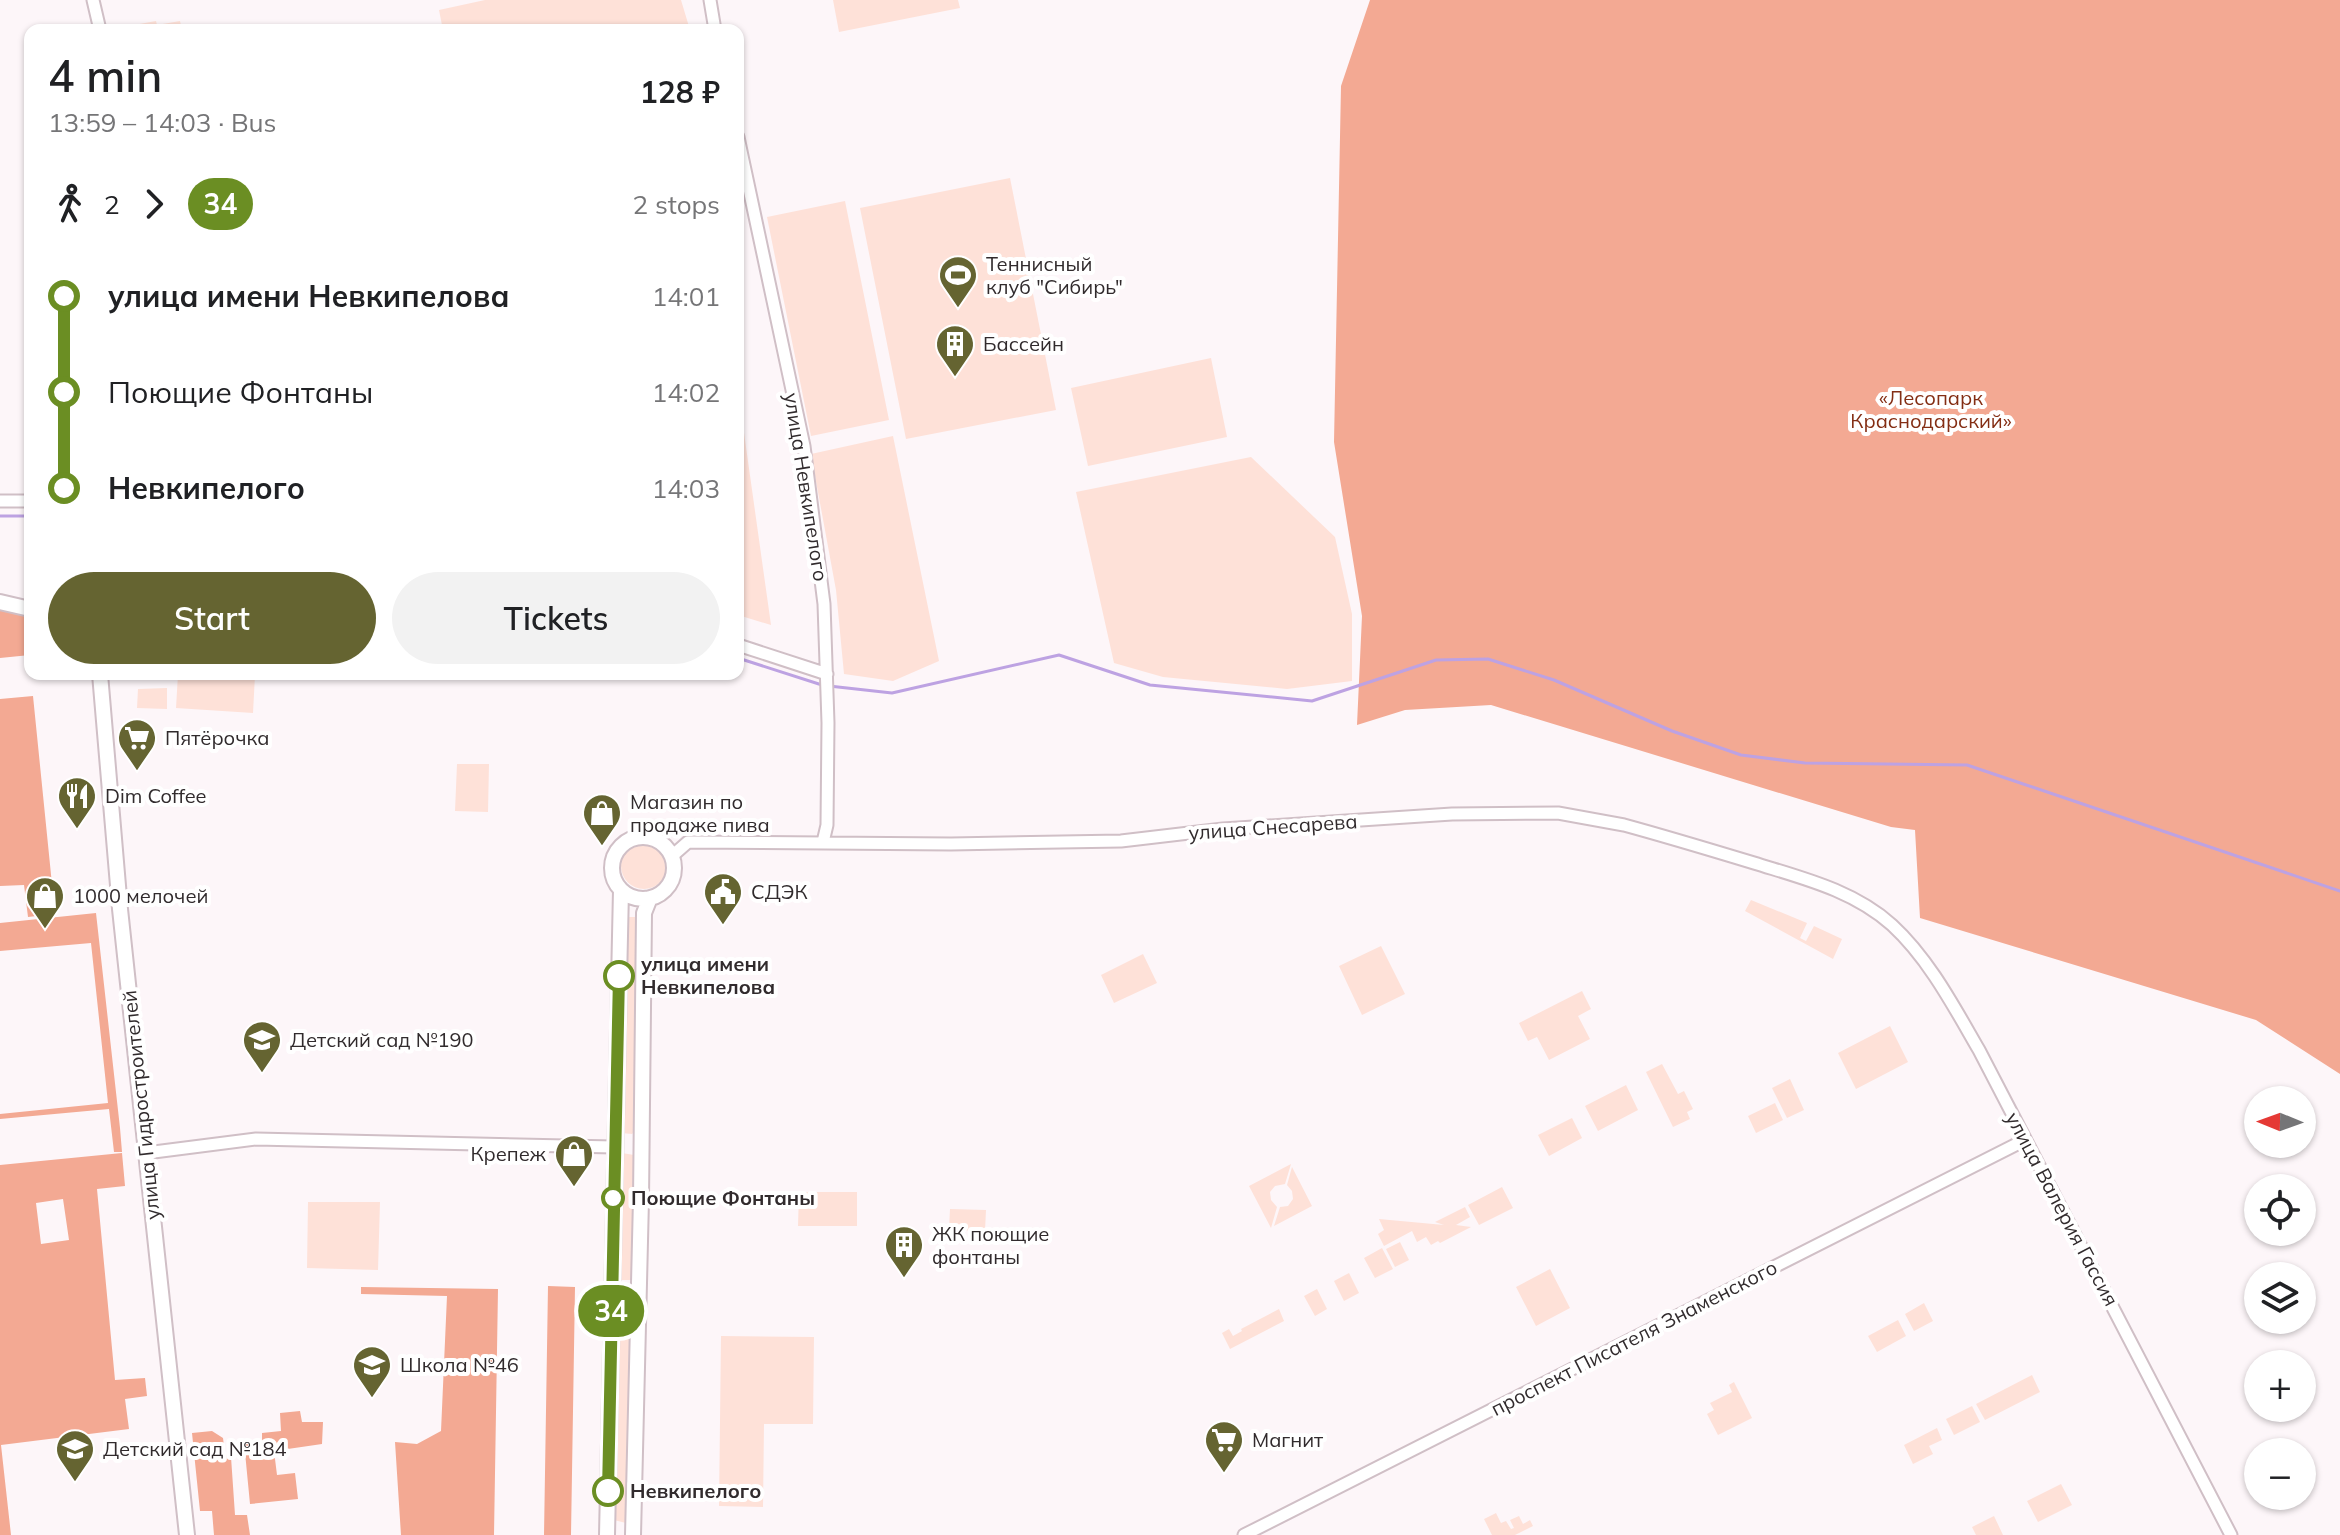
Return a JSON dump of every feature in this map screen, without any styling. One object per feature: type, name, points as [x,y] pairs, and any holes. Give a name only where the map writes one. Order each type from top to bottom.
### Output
[{"type":"street","points":[[93,0],[99,24]]},
{"type":"street","points":[[710,0],[714,24]]},
{"type":"street","name":"улица Невкипелого","points":[[744,165],[804,446],[824,604],[827,825],[823,842]]},
{"type":"street","points":[[0,501],[24,501]]},
{"type":"street","points":[[0,602],[24,608]]},
{"type":"street","points":[[744,647],[827,677]]},
{"type":"street","name":"улица Гидростроителей","points":[[101,680],[119,896],[187,1535]]},
{"type":"street","name":"улица Снесарева","points":[[672,856],[688,842],[951,844],[1121,841],[1254,827],[1452,814],[1535,812],[1593,818],[1668,837],[1831,888],[1865,904]]},
{"type":"street","points":[[639,837],[652,838],[664,845],[672,856],[673,879],[664,891],[650,898],[635,898],[621,890],[614,878],[612,865],[617,852],[626,842],[639,837]]},
{"type":"street","points":[[607,1535],[621,890]]},
{"type":"street","points":[[633,1535],[644,913],[650,898]]},
{"type":"street","name":"улица Валерия Гассия","points":[[1865,904],[1895,927],[1936,980],[1979,1050],[2231,1535]]},
{"type":"street","points":[[614,1146],[642,1135]]},
{"type":"street","points":[[146,1153],[256,1139],[614,1146],[632,1148],[642,1154]]},
{"type":"street","name":"проспект Писателя Знаменского","points":[[1244,1535],[2025,1140]]},
{"type":"street","points":[[607,1519],[616,1527],[626,1527],[633,1519]]},
{"type":"shaded area","points":[[485,0],[681,0],[688,24],[442,24],[439,10]]},
{"type":"shaded area","points":[[833,0],[958,0],[960,8],[839,32]]},
{"type":"shaded area","name":"Теннисный клуб \"Сибирь\"","points":[[1010,178],[1056,410],[906,439],[860,208]]},
{"type":"shaded area","points":[[845,201],[889,420],[811,436],[767,217]]},
{"type":"shaded area","points":[[1211,358],[1227,437],[1088,466],[1071,388]]},
{"type":"shaded area","points":[[744,433],[771,625],[744,617]]},
{"type":"shaded area","points":[[893,436],[939,661],[893,681],[844,674],[836,590],[811,454]]},
{"type":"shaded area","points":[[1251,457],[1335,537],[1352,614],[1352,681],[1287,689],[1163,677],[1114,663],[1076,492]]},
{"type":"shaded area","points":[[178,680],[255,680],[253,713],[176,708]]},
{"type":"shaded area","points":[[167,688],[167,709],[137,708],[138,689]]},
{"type":"shaded area","points":[[457,764],[489,764],[488,812],[455,811]]},
{"type":"shaded area","points":[[644,843],[660,850],[667,866],[660,882],[644,889],[628,882],[621,866],[628,850]]},
{"type":"shaded area","points":[[1751,900],[1807,923],[1800,938],[1806,941],[1814,926],[1842,939],[1833,959],[1745,911]]},
{"type":"shaded area","points":[[625,917],[638,917],[632,1134],[621,1133]]},
{"type":"shaded area","points":[[1381,946],[1405,994],[1362,1015],[1339,966]]},
{"type":"shaded area","points":[[1143,954],[1157,983],[1114,1003],[1101,975]]},
{"type":"shaded area","points":[[1582,991],[1591,1009],[1578,1016],[1590,1039],[1549,1060],[1537,1037],[1528,1041],[1519,1023]]},
{"type":"shaded area","points":[[1890,1026],[1908,1062],[1856,1089],[1838,1053]]},
{"type":"shaded area","points":[[1662,1064],[1678,1094],[1684,1091],[1693,1109],[1687,1112],[1690,1119],[1673,1127],[1646,1072]]},
{"type":"shaded area","points":[[1790,1079],[1804,1110],[1787,1118],[1772,1088]]},
{"type":"shaded area","points":[[1626,1085],[1638,1110],[1598,1131],[1585,1106]]},
{"type":"shaded area","points":[[1775,1103],[1783,1120],[1756,1133],[1748,1116]]},
{"type":"shaded area","points":[[1572,1118],[1582,1138],[1549,1156],[1538,1135]]},
{"type":"shaded area","points":[[622,1153],[634,1155],[632,1280],[618,1280]]},
{"type":"shaded area","points":[[1291,1164],[1285,1184],[1275,1186],[1270,1192],[1271,1200],[1277,1207],[1271,1228],[1249,1186]]},
{"type":"shaded area","points":[[1292,1167],[1312,1206],[1274,1226],[1280,1207],[1288,1206],[1293,1199],[1287,1185]]},
{"type":"shaded area","points":[[1502,1187],[1513,1208],[1479,1225],[1468,1205]]},
{"type":"shaded area","points":[[799,1192],[857,1192],[857,1226],[798,1226]]},
{"type":"shaded area","points":[[308,1202],[380,1202],[378,1270],[307,1268]]},
{"type":"shaded area","points":[[1465,1207],[1470,1217],[1456,1225],[1471,1227],[1440,1243],[1431,1245],[1426,1237],[1417,1242],[1412,1231],[1384,1246],[1378,1234],[1384,1230],[1379,1219],[1444,1225],[1435,1222]]},
{"type":"shaded area","points":[[950,1209],[986,1210],[985,1231],[949,1230]]},
{"type":"shaded area","points":[[1400,1242],[1409,1260],[1395,1267],[1386,1249]]},
{"type":"shaded area","points":[[1382,1248],[1393,1269],[1375,1278],[1364,1258]]},
{"type":"shaded area","points":[[1550,1269],[1570,1308],[1536,1326],[1516,1287]]},
{"type":"shaded area","points":[[1349,1273],[1359,1293],[1344,1301],[1334,1281]]},
{"type":"shaded area","points":[[618,1286],[632,1287],[629,1521],[626,1523],[614,1520]]},
{"type":"shaded area","points":[[1317,1289],[1327,1309],[1315,1316],[1304,1296]]},
{"type":"shaded area","points":[[1924,1303],[1933,1321],[1914,1331],[1905,1314]]},
{"type":"shaded area","points":[[1279,1309],[1284,1321],[1230,1349],[1222,1333],[1229,1329],[1233,1336]]},
{"type":"shaded area","points":[[1898,1320],[1906,1336],[1877,1352],[1868,1336]]},
{"type":"shaded area","points":[[721,1336],[814,1337],[813,1424],[764,1424],[763,1507],[719,1506]]},
{"type":"shaded area","points":[[2032,1375],[2040,1392],[1985,1420],[1976,1404]]},
{"type":"shaded area","points":[[1734,1382],[1752,1418],[1718,1435],[1707,1414],[1714,1410],[1710,1403],[1732,1392],[1729,1385]]},
{"type":"shaded area","points":[[1972,1406],[1980,1422],[1954,1435],[1946,1419]]},
{"type":"shaded area","points":[[1937,1428],[1942,1440],[1929,1446],[1933,1454],[1913,1464],[1904,1445]]},
{"type":"shaded area","points":[[2061,1484],[2072,1505],[2038,1522],[2027,1501]]},
{"type":"shaded area","points":[[1496,1513],[1501,1523],[1506,1521],[1511,1529],[1514,1528],[1510,1520],[1519,1516],[1523,1524],[1530,1520],[1533,1526],[1515,1535],[1492,1535],[1484,1519]]},
{"type":"shaded area","points":[[1994,1516],[2003,1535],[1976,1535],[1972,1527]]},
{"type":"green space","name":"«Лесопарк Краснодарский»","points":[[1370,0],[2340,0],[2340,1074],[2256,1020],[1920,918],[1915,830],[1891,827],[1491,705],[1405,710],[1357,725],[1362,616],[1334,442],[1341,86]]},
{"type":"green space","points":[[0,606],[24,609],[24,656],[0,658]]},
{"type":"green space","points":[[33,696],[55,914],[28,917],[24,885],[0,886],[0,699]]},
{"type":"green space","points":[[96,913],[122,1152],[114,1152],[109,1109],[0,1119],[0,1114],[108,1103],[91,943],[0,951],[0,923]]},
{"type":"green space","points":[[122,1153],[125,1186],[97,1189],[115,1380],[145,1378],[147,1396],[125,1399],[129,1429],[1,1445],[11,1535],[0,1535],[0,1165]],"holes":[[[63,1199],[69,1240],[41,1244],[36,1203]]]},
{"type":"green space","points":[[548,1286],[575,1287],[571,1535],[544,1535]]},
{"type":"green space","points":[[361,1287],[498,1289],[494,1535],[401,1535],[395,1442],[417,1444],[441,1431],[447,1296],[361,1294]]},
{"type":"green space","points":[[300,1411],[302,1422],[323,1422],[322,1444],[274,1451],[277,1475],[295,1473],[298,1499],[250,1504],[244,1442],[262,1441],[262,1433],[281,1431],[280,1413]]},
{"type":"green space","points":[[212,1431],[223,1438],[225,1454],[231,1457],[235,1515],[247,1515],[250,1535],[214,1535],[212,1511],[200,1511],[192,1433]]},
{"type":"waterway","points":[[0,516],[24,516]]},
{"type":"waterway","points":[[829,686],[892,693],[1059,655],[1150,685],[1312,701],[1436,660],[1488,659],[1554,680],[1672,731],[1741,755],[1805,763],[1967,765],[2340,891]]},
{"type":"waterway","points":[[744,660],[822,685]]},
{"type":"bus line","name":"34","points":[[608,1491],[619,976]]},
{"type":"place","name":"Теннисный клуб \"Сибирь\"","points":[[958,309]]},
{"type":"place","name":"Бассейн","points":[[955,378]]},
{"type":"place","name":"Пятёрочка","points":[[137,772]]},
{"type":"place","name":"Dim Coffee","points":[[77,830]]},
{"type":"place","name":"Магазин по продаже пива","points":[[602,847]]},
{"type":"place","name":"СДЭК","points":[[723,926]]},
{"type":"place","name":"1000 мелочей","points":[[45,930]]},
{"type":"place","name":"улица имени Невкипелова","points":[[619,976]]},
{"type":"place","name":"Детский сад №190","points":[[262,1074]]},
{"type":"place","name":"Крепеж","points":[[574,1188]]},
{"type":"place","name":"Поющие Фонтаны","points":[[613,1198]]},
{"type":"place","name":"ЖК поющие фонтаны","points":[[904,1279]]},
{"type":"place","name":"Школа №46","points":[[372,1399]]},
{"type":"place","name":"Магнит","points":[[1224,1474]]},
{"type":"place","name":"Детский сад №184","points":[[75,1483]]},
{"type":"place","name":"Невкипелого","points":[[608,1491]]}]
